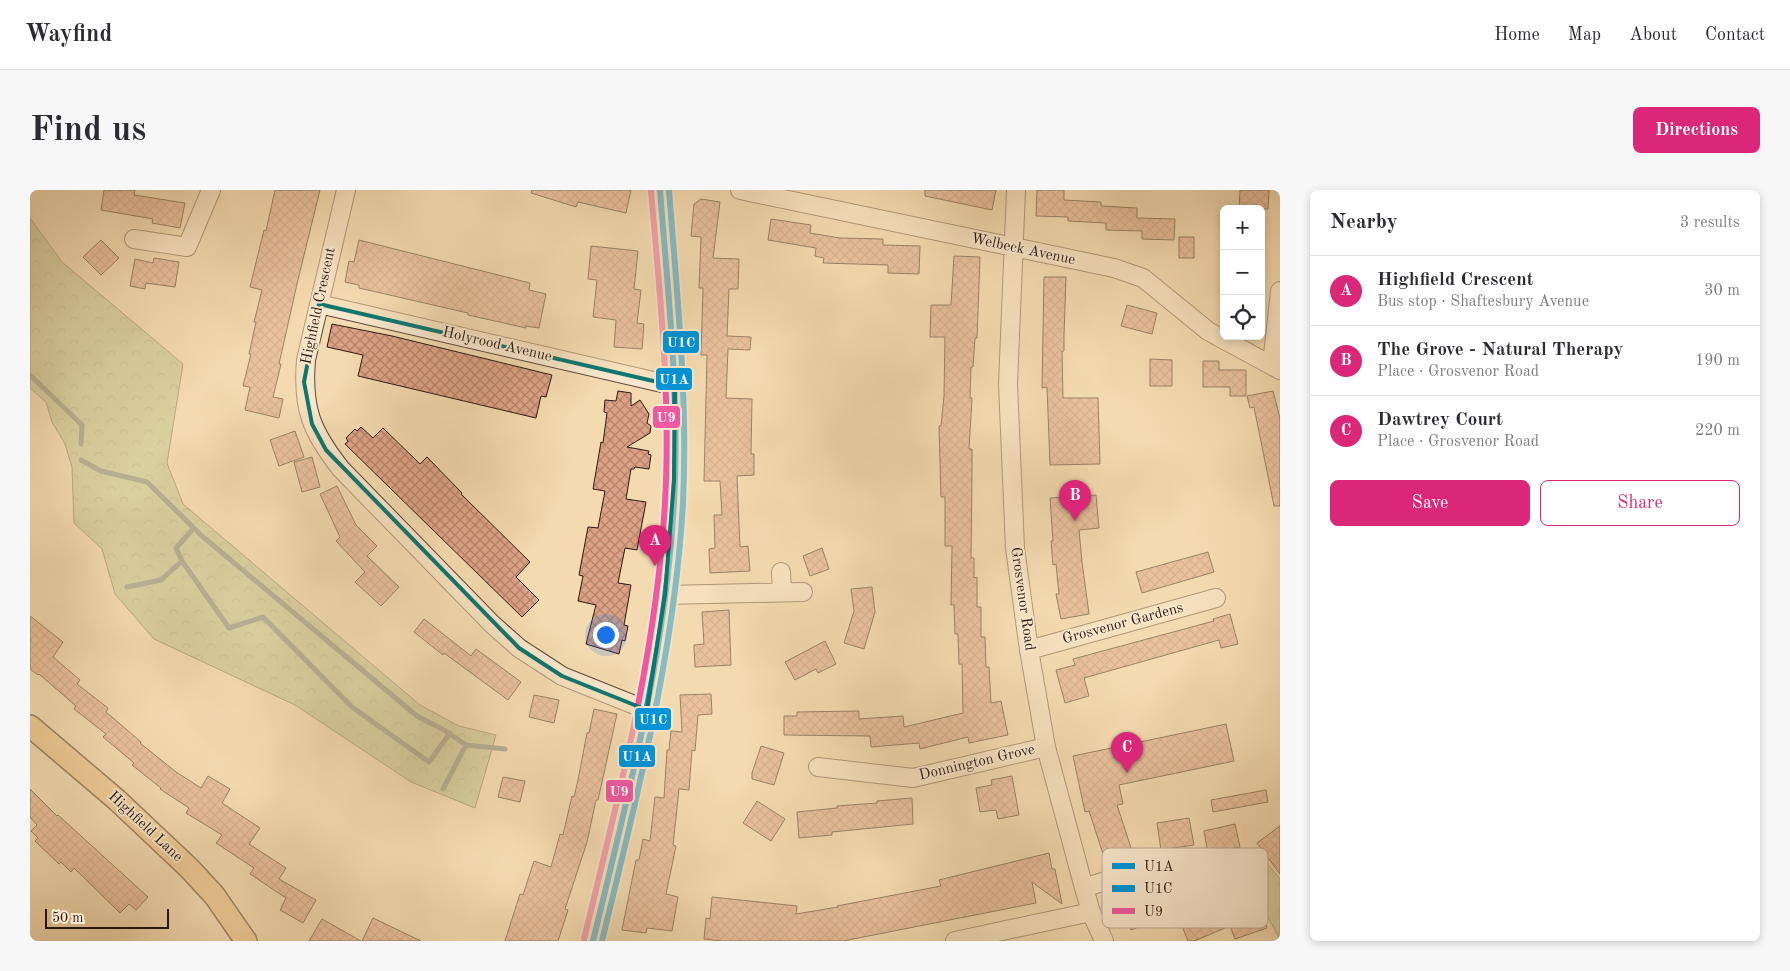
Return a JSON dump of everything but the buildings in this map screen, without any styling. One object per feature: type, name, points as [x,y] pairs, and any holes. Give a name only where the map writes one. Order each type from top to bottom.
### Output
[{"type":"main road","name":"Highfield Lane","points":[[30,726],[117,800],[189,868],[214,895],[246,941]]},
{"type":"street","points":[[134,238],[187,247],[211,190]]},
{"type":"street","name":"Highfield Crescent","points":[[346,190],[306,360],[304,382],[306,406],[312,424],[326,450],[341,469],[492,624],[519,648],[562,676],[647,710]]},
{"type":"street","points":[[593,941],[647,710],[665,595],[676,435],[675,386],[660,190]]},
{"type":"street","name":"Welbeck Avenue","points":[[740,190],[1114,268],[1143,278],[1208,331],[1276,367]]},
{"type":"street","name":"Grosvenor Road","points":[[1016,190],[1012,248],[1008,403],[1015,548],[1029,650],[1046,747],[1084,888],[1104,941]]},
{"type":"street","points":[[1276,367],[1280,291]]},
{"type":"street","name":"Holyrood Avenue","points":[[319,304],[675,386]]},
{"type":"street","points":[[781,572],[782,592]]},
{"type":"street","points":[[665,595],[803,592]]},
{"type":"street","name":"Grosvenor Gardens","points":[[1029,650],[1216,598]]},
{"type":"street","name":"Donnington Grove","points":[[818,767],[913,778],[1046,747]]},
{"type":"street","points":[[1084,888],[1102,882]]},
{"type":"street","points":[[955,941],[1030,933],[1092,912]]},
{"type":"highlighted area","points":[[319,304],[675,386],[674,480],[665,595],[647,710],[562,676],[519,648],[326,450],[312,424],[304,382]]},
{"type":"green space","points":[[30,218],[62,262],[183,364],[167,463],[183,504],[420,705],[459,726],[496,735],[475,808],[411,782],[295,705],[154,639],[115,594],[102,549],[74,523],[72,467],[65,444],[52,422],[46,402],[30,388]]},
{"type":"green space","points":[[1268,864],[1280,879],[1280,940],[1268,917]]},
{"type":"waterway","points":[[30,375],[82,425],[81,444]]},
{"type":"waterway","points":[[81,460],[101,471],[147,482],[202,536],[417,716],[444,730],[466,745],[505,749]]},
{"type":"waterway","points":[[194,528],[176,548],[182,561],[229,628],[263,617],[352,707],[429,762],[450,733]]},
{"type":"waterway","points":[[127,587],[161,580],[182,561]]},
{"type":"waterway","points":[[443,789],[466,745]]},
{"type":"transit line","name":"U1A","points":[[593,941],[644,723],[663,613],[670,558],[675,463],[674,385],[660,190]]},
{"type":"transit line","name":"U1C","points":[[602,941],[653,723],[672,613],[679,558],[684,463],[683,385],[669,190]]},
{"type":"transit line","name":"U9","points":[[584,939],[635,722],[654,613],[661,558],[665,502],[666,385],[651,191]]},
{"type":"place","name":"The Grove - Natural Therapy","points":[[1075,521]]},
{"type":"place","name":"Highfield Crescent","points":[[655,566]]},
{"type":"place","name":"Dawtrey Court","points":[[1127,773]]}]
